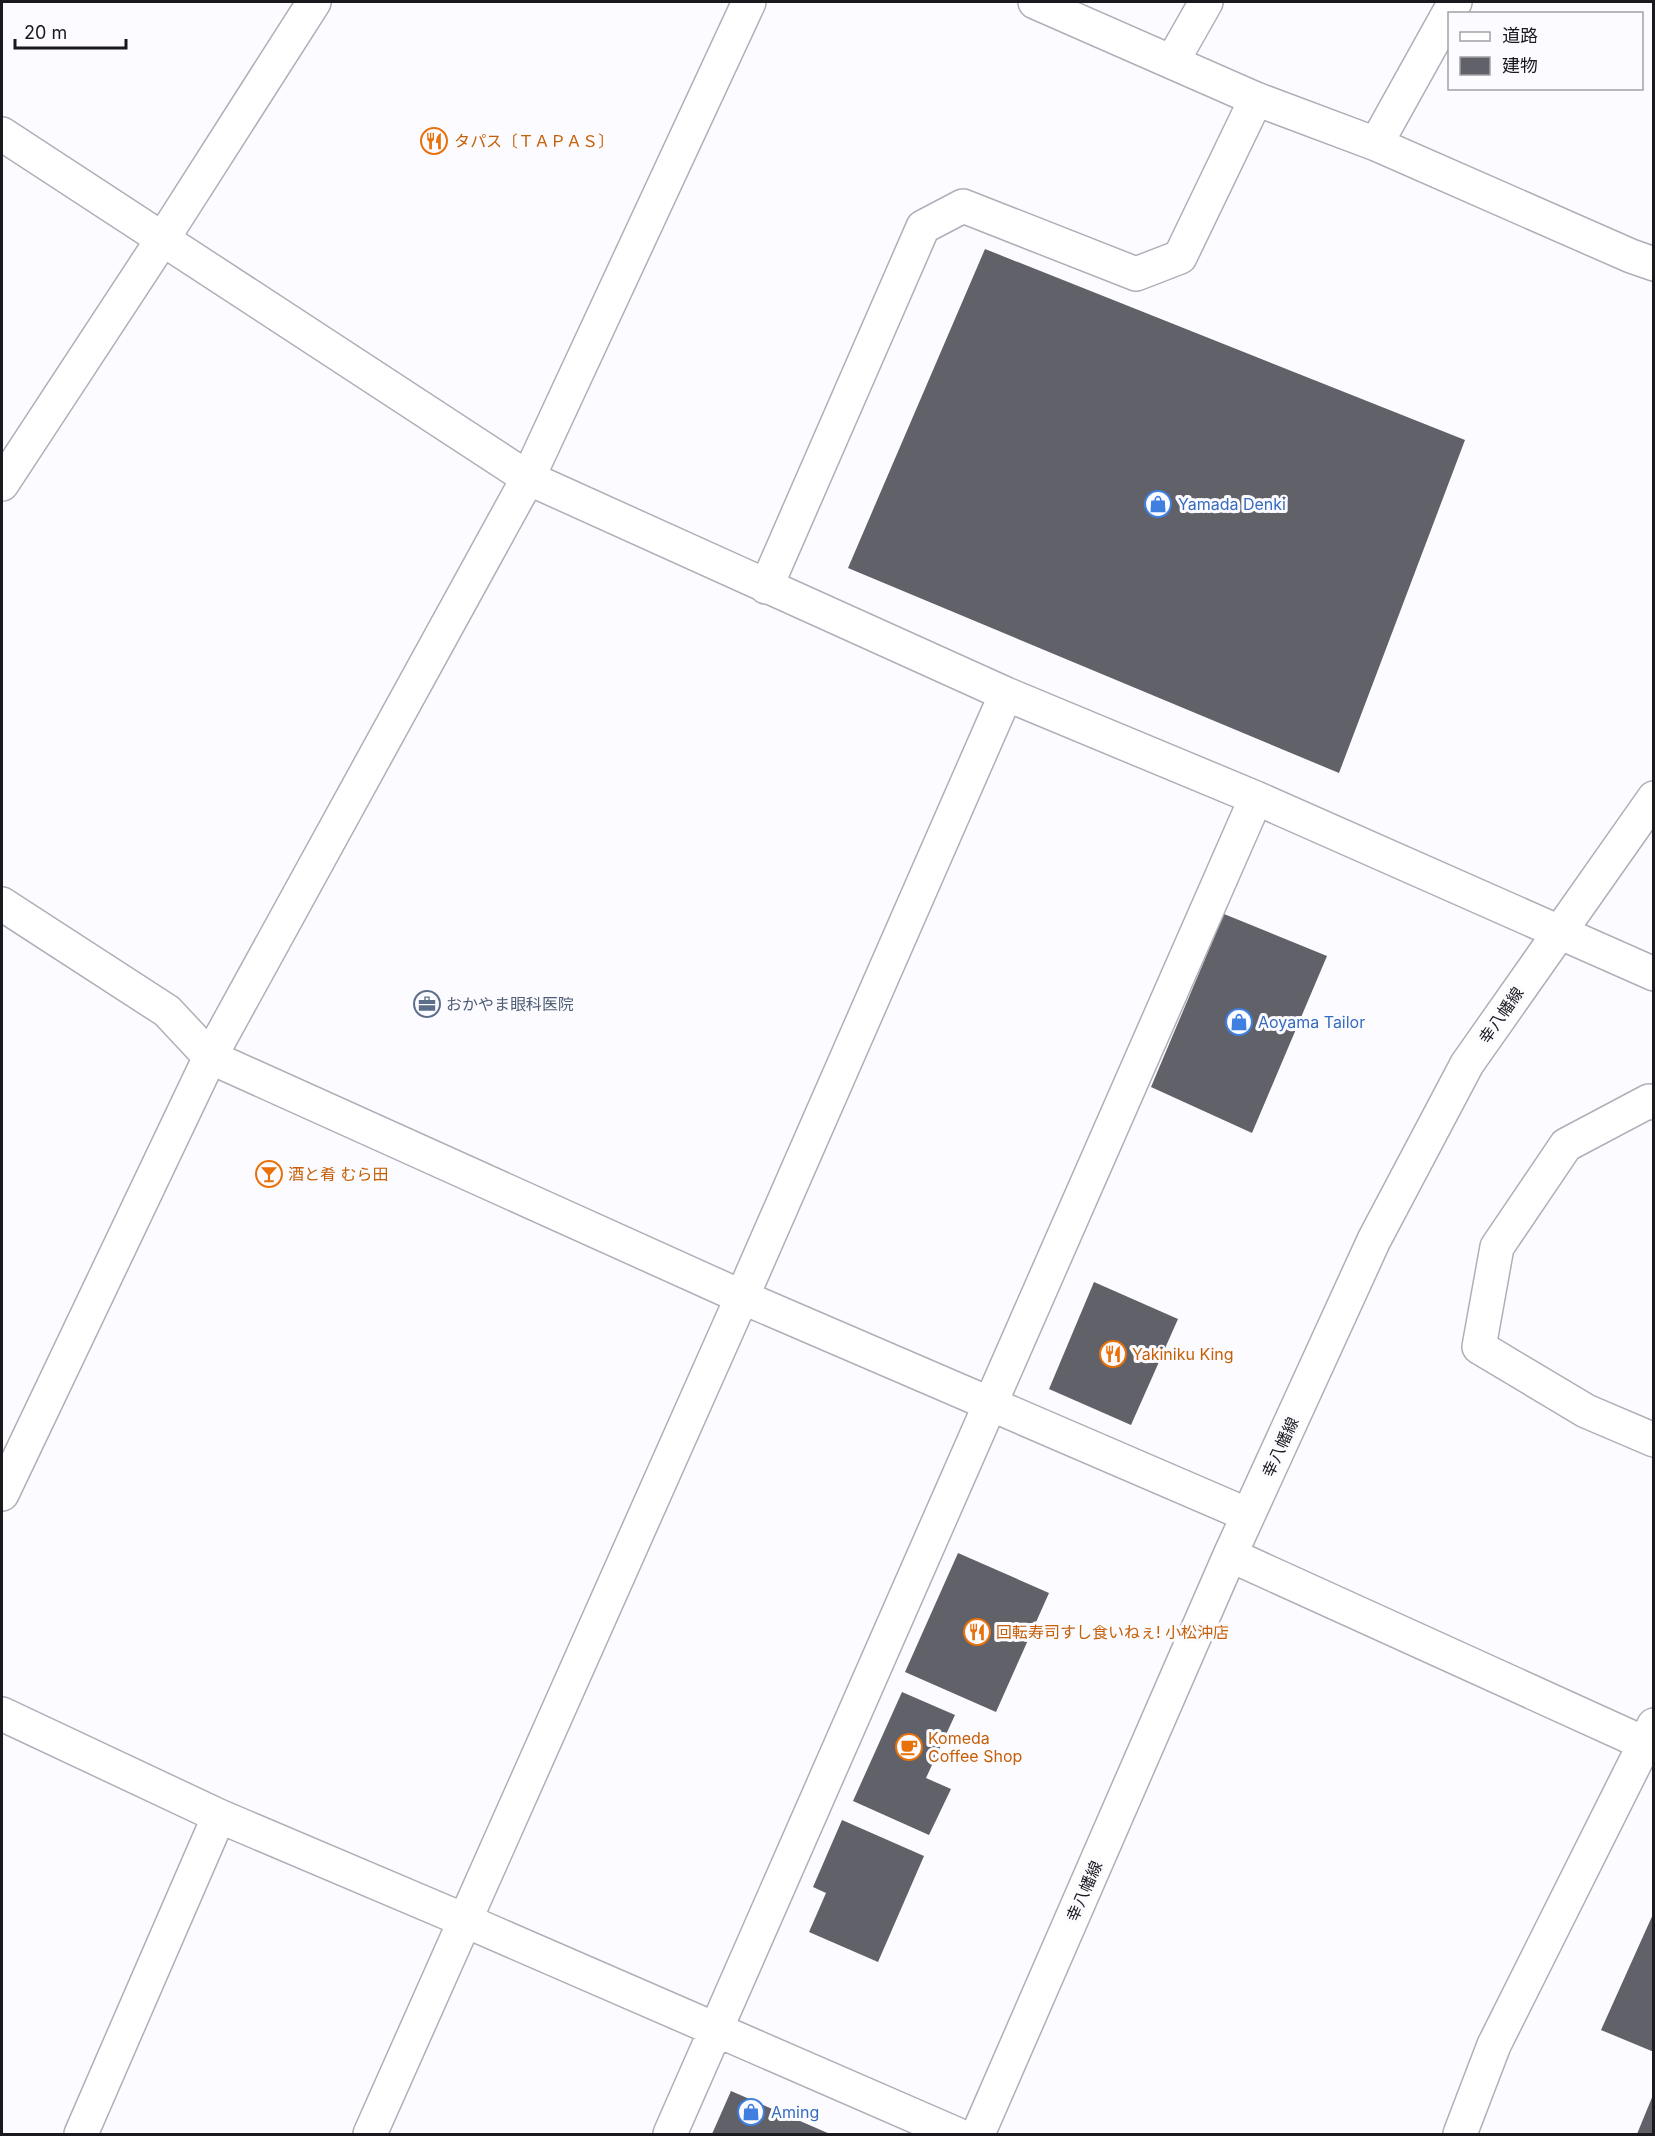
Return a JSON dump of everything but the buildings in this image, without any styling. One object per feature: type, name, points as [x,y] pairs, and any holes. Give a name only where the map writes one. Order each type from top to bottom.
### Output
[{"type":"street","points":[[2,484],[314,2]]},
{"type":"street","points":[[2,1494],[210,1057],[528,478],[749,2]]},
{"type":"street","points":[[1035,2],[1256,99],[1376,144],[1653,264]]},
{"type":"street","points":[[1172,62],[1206,2]]},
{"type":"street","points":[[1376,144],[1448,15]]},
{"type":"street","points":[[766,587],[923,226],[963,206],[1136,273],[1180,257],[1256,99]]},
{"type":"street","points":[[2,134],[528,478],[1006,694],[1256,798],[1653,974]]},
{"type":"street","points":[[370,2134],[742,1297],[1006,694]]},
{"type":"street","points":[[670,2134],[1256,798]]},
{"type":"street","name":"幸八幡線","points":[[978,2134],[1248,1515],[1374,1240],[1467,1064],[1653,798]]},
{"type":"street","points":[[2,904],[167,1011],[210,1057],[742,1297],[1248,1515]]},
{"type":"street","points":[[1653,1103],[1649,1101],[1566,1145],[1497,1247],[1479,1347],[1586,1411],[1653,1440]]},
{"type":"street","points":[[1230,1556],[1650,1735],[1494,2045],[1460,2134]]},
{"type":"street","points":[[2,1714],[219,1816],[956,2134]]},
{"type":"street","points":[[81,2134],[219,1816]]},
{"type":"place","name":"タパス〔ＴＡＰＡＳ〕","points":[[434,141]]},
{"type":"place","name":"Yamada Denki","points":[[1158,504]]},
{"type":"place","name":"おかやま眼科医院","points":[[427,1004]]},
{"type":"place","name":"Aoyama Tailor","points":[[1239,1022]]},
{"type":"place","name":"酒と肴 むら田","points":[[269,1174]]},
{"type":"place","name":"Yakiniku King","points":[[1113,1354]]},
{"type":"place","name":"回転寿司すし食いねぇ! 小松沖店","points":[[977,1632]]},
{"type":"place","name":"Komeda Coffee Shop","points":[[909,1747]]},
{"type":"place","name":"Aming","points":[[751,2112]]}]
